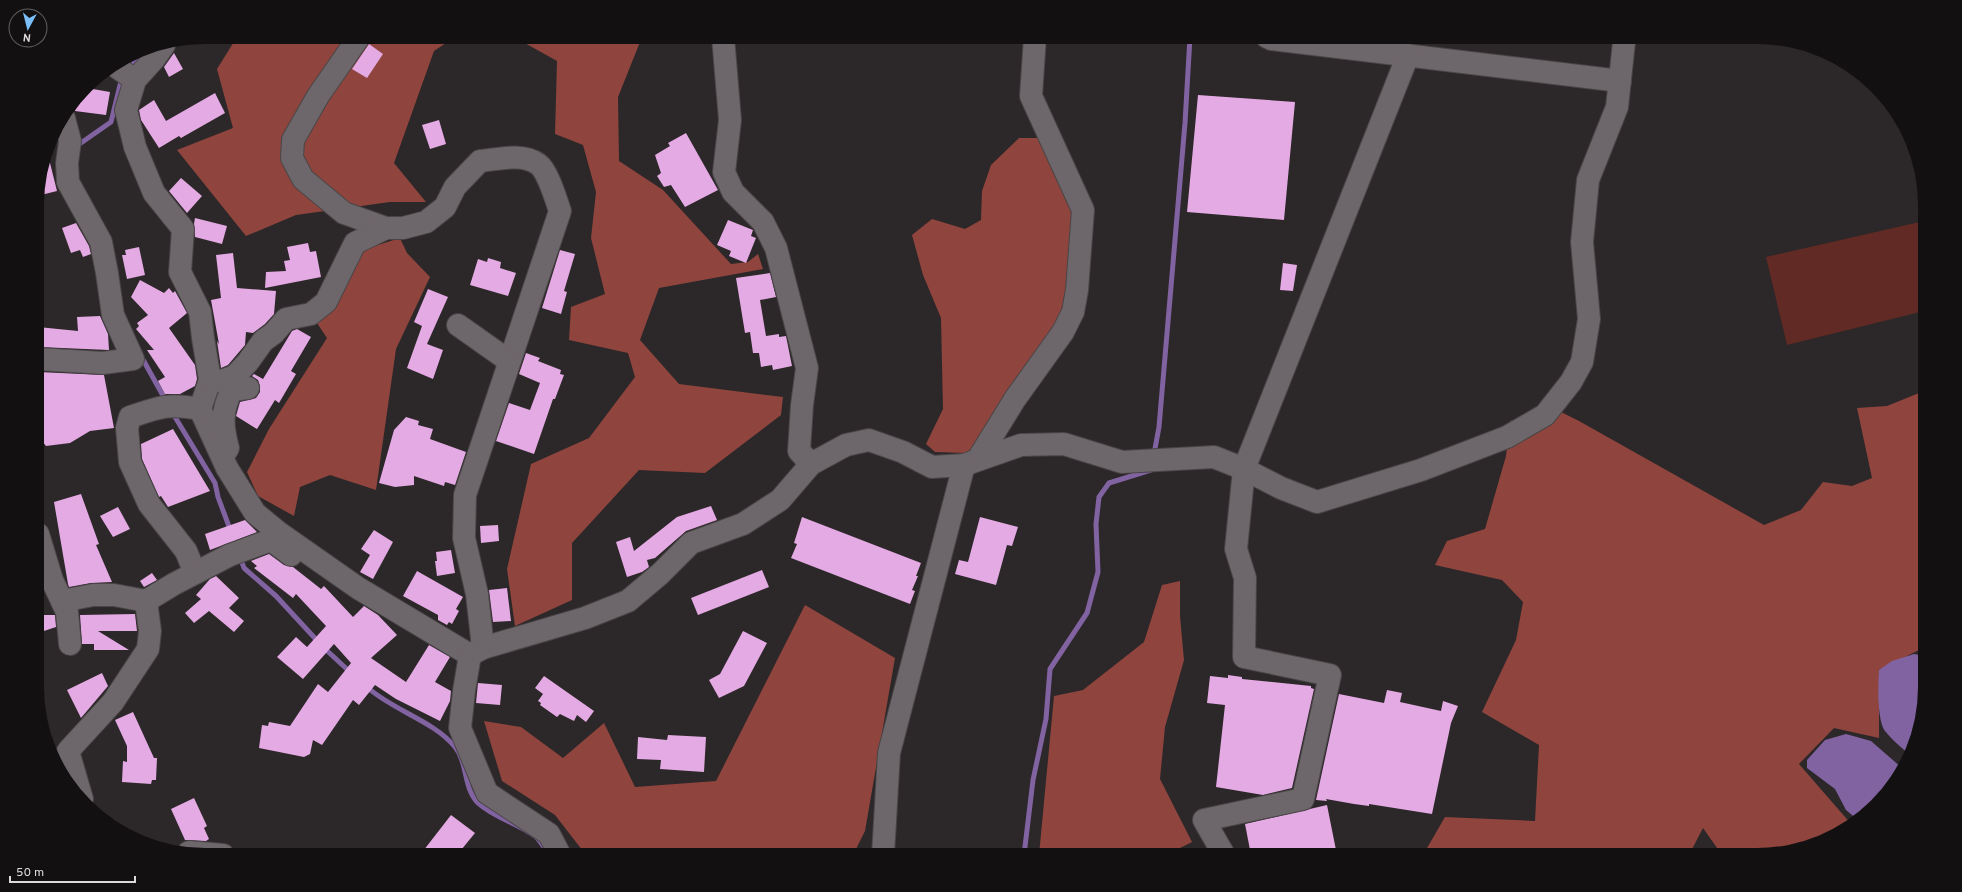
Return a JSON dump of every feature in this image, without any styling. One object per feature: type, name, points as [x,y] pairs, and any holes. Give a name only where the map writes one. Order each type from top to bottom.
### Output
[{"type":"street","points":[[354,44],[318,96],[292,140],[292,158],[303,179],[344,213],[386,228],[403,228],[426,222],[445,207],[456,187],[480,161],[520,158],[539,164],[551,184],[560,211],[465,495],[464,538],[477,594],[477,651],[464,691],[460,728],[487,794],[549,834],[556,848]]},
{"type":"street","points":[[724,44],[730,120],[724,172],[733,192],[763,222],[776,248],[807,368],[802,405],[799,451],[811,464]]},
{"type":"street","points":[[883,848],[889,753],[971,462],[1063,332],[1073,312],[1077,290],[1083,210],[1031,96],[1035,44]]},
{"type":"street","points":[[1322,44],[1620,81]]},
{"type":"street","points":[[160,50],[135,80],[126,110],[135,146],[154,193],[183,229],[180,272],[200,312],[210,380],[200,408],[227,468],[255,513],[278,532],[358,588],[477,651],[585,618],[628,601],[660,574],[691,543],[743,524],[780,500],[811,464],[846,445],[869,440],[903,452],[932,467],[971,462],[1022,445],[1064,444],[1122,462],[1214,457],[1244,469],[1280,488],[1317,502],[1421,470],[1507,437],[1545,415],[1571,382],[1582,362],[1589,319],[1582,242],[1588,180],[1617,106],[1624,44]]},
{"type":"street","points":[[1220,848],[1204,820],[1303,799],[1330,675],[1244,657],[1245,578],[1236,549],[1244,469],[1408,55]]},
{"type":"street","points":[[119,69],[135,80]]},
{"type":"street","points":[[44,359],[103,363],[133,359],[113,315],[108,273],[100,242],[68,182],[67,163],[70,141],[66,125]]},
{"type":"street","points":[[210,380],[221,381],[235,376],[248,362],[263,341],[274,333],[286,319],[311,314],[326,302],[355,242],[386,228]]},
{"type":"street","points":[[458,325],[509,361]]},
{"type":"street","points":[[222,456],[228,448],[223,431],[225,403],[232,390],[248,388]]},
{"type":"street","points":[[195,573],[186,551],[149,504],[130,462],[127,428],[130,417],[159,407],[178,405],[200,408]]},
{"type":"street","points":[[62,601],[92,595],[114,595],[146,602],[230,554],[270,540],[322,577],[346,591],[358,588]]},
{"type":"street","points":[[44,554],[52,580],[67,612],[70,644]]},
{"type":"street","points":[[78,787],[68,751],[113,702],[148,649],[150,631],[146,602]]},
{"type":"shaded area","points":[[233,44],[444,44],[434,51],[394,163],[426,202],[390,202],[296,215],[246,236],[177,150],[233,128],[217,69]]},
{"type":"shaded area","points":[[527,44],[639,44],[618,97],[619,161],[663,190],[731,264],[748,262],[758,254],[763,269],[659,288],[640,340],[679,384],[783,397],[781,415],[705,473],[639,470],[572,543],[572,600],[515,626],[507,569],[531,464],[589,438],[635,377],[628,353],[569,340],[571,307],[605,294],[591,238],[596,192],[583,145],[555,134],[557,61]]},
{"type":"shaded area","points":[[1019,138],[1039,138],[1076,214],[1069,301],[1062,318],[977,446],[965,453],[935,452],[926,444],[943,409],[941,318],[923,275],[912,235],[932,219],[965,229],[981,220],[982,191],[991,165]]},
{"type":"shaded area","points":[[1918,222],[1918,312],[1787,345],[1766,257]]},
{"type":"shaded area","points":[[400,238],[407,253],[430,277],[396,349],[376,490],[330,475],[300,487],[294,516],[258,496],[247,472],[269,429],[327,338],[315,320],[359,251]]},
{"type":"shaded area","points":[[1918,393],[1918,650],[1879,670],[1879,738],[1834,728],[1799,764],[1848,820],[1819,836],[1799,843],[1768,848],[1717,848],[1703,828],[1693,848],[1427,848],[1445,817],[1535,821],[1539,745],[1482,712],[1516,640],[1523,602],[1502,580],[1435,565],[1447,541],[1485,529],[1506,456],[1510,421],[1551,407],[1579,421],[1764,525],[1801,510],[1823,482],[1852,486],[1872,478],[1857,408],[1887,406]]},
{"type":"shaded area","points":[[1180,581],[1180,616],[1184,660],[1165,727],[1160,779],[1192,842],[1180,848],[1040,848],[1054,696],[1083,690],[1144,642],[1162,585]]},
{"type":"shaded area","points":[[805,605],[895,658],[865,831],[856,848],[581,848],[555,815],[502,781],[484,721],[521,727],[563,758],[604,723],[635,787],[716,781]]},
{"type":"shaded area","points":[[1914,654],[1918,655],[1917,708],[1913,729],[1905,751],[1885,731],[1882,726],[1879,711],[1879,670],[1892,661]]},
{"type":"shaded area","points":[[1846,734],[1871,741],[1898,764],[1885,785],[1871,801],[1853,816],[1846,810],[1835,789],[1807,768],[1807,760],[1825,740]]},
{"type":"building","points":[[369,44],[383,54],[367,78],[352,69]]},
{"type":"building","points":[[174,53],[183,69],[169,77],[164,67]]},
{"type":"building","points":[[93,89],[110,92],[106,115],[75,111]]},
{"type":"building","points":[[215,93],[225,113],[181,138],[179,136],[159,148],[141,120],[139,110],[154,100],[166,121]]},
{"type":"building","points":[[1198,95],[1295,102],[1284,220],[1187,212]]},
{"type":"building","points":[[439,120],[446,144],[430,149],[422,125]]},
{"type":"building","points":[[686,133],[718,190],[685,207],[671,185],[664,187],[657,176],[661,173],[655,155],[670,146],[668,143]]},
{"type":"building","points":[[50,161],[57,191],[44,194]]},
{"type":"building","points":[[181,178],[202,196],[187,213],[169,191]]},
{"type":"building","points":[[195,218],[227,226],[222,244],[195,237]]},
{"type":"building","points":[[728,220],[753,230],[751,236],[756,238],[746,263],[729,256],[731,251],[717,245]]},
{"type":"building","points":[[76,223],[89,246],[91,254],[83,257],[80,250],[71,253],[62,228]]},
{"type":"building","points":[[308,243],[310,252],[316,251],[321,277],[265,288],[266,272],[286,271],[284,261],[290,260],[287,247]]},
{"type":"building","points":[[139,247],[145,275],[127,279],[122,255],[126,255],[125,250]]},
{"type":"building","points":[[560,250],[575,254],[564,291],[567,292],[561,314],[542,308]]},
{"type":"building","points":[[233,253],[237,288],[276,291],[274,314],[265,324],[253,333],[246,332],[245,345],[228,365],[221,368],[217,341],[219,344],[211,300],[221,298],[216,255]]},
{"type":"building","points":[[488,258],[501,262],[500,268],[516,273],[508,296],[470,285],[478,259],[487,262]]},
{"type":"building","points":[[1283,263],[1297,265],[1293,291],[1280,290]]},
{"type":"building","points":[[770,273],[776,297],[760,300],[766,336],[779,334],[779,337],[786,336],[792,366],[773,370],[772,365],[761,367],[759,353],[753,353],[750,332],[745,333],[736,278]]},
{"type":"building","points":[[140,280],[164,293],[169,288],[173,293],[175,291],[187,313],[169,328],[195,365],[197,379],[195,386],[180,394],[165,394],[158,381],[165,377],[147,350],[154,350],[136,329],[139,326],[137,323],[148,315],[131,297]]},
{"type":"building","points":[[428,289],[448,297],[427,344],[443,350],[433,379],[407,368],[422,326],[414,322]]},
{"type":"building","points":[[100,316],[108,334],[109,350],[44,347],[44,328],[78,331],[77,317]]},
{"type":"building","points":[[297,329],[311,337],[291,371],[296,374],[279,403],[275,400],[257,429],[236,416],[240,402],[256,398],[260,392],[260,386],[258,380],[252,376],[254,374],[263,379],[292,331]]},
{"type":"building","points":[[526,353],[540,358],[538,361],[561,370],[560,374],[564,375],[555,399],[553,399],[534,454],[496,441],[509,403],[530,410],[540,383],[519,374]]},
{"type":"building","points":[[44,372],[104,375],[114,428],[90,431],[70,443],[46,446],[44,444]]},
{"type":"building","points":[[406,417],[419,421],[418,425],[433,429],[430,439],[466,452],[455,485],[445,482],[444,486],[414,476],[414,485],[395,487],[379,483],[394,430]]},
{"type":"building","points":[[173,429],[210,491],[168,507],[161,496],[159,497],[142,459],[141,444]]},
{"type":"building","points":[[81,494],[99,544],[96,545],[112,582],[91,583],[69,587],[54,502]]},
{"type":"building","points":[[711,506],[717,520],[686,531],[655,558],[647,560],[649,567],[642,572],[627,577],[616,542],[630,537],[634,551],[677,517]]},
{"type":"building","points":[[118,507],[130,529],[113,537],[100,516]]},
{"type":"building","points":[[802,517],[921,563],[916,576],[918,576],[912,590],[915,591],[910,604],[791,558],[797,544],[794,543]]},
{"type":"building","points":[[980,517],[1018,527],[1012,546],[1007,545],[996,585],[955,574],[959,560],[968,562]]},
{"type":"building","points":[[245,520],[257,532],[210,550],[205,534]]},
{"type":"building","points":[[498,525],[499,541],[481,543],[480,526]]},
{"type":"building","points":[[374,530],[393,542],[373,579],[360,572],[370,555],[361,549]]},
{"type":"building","points":[[451,550],[455,573],[437,576],[435,561],[437,561],[436,552]]},
{"type":"building","points":[[269,554],[284,565],[293,567],[321,589],[324,586],[353,617],[364,606],[378,615],[397,635],[371,658],[406,682],[429,645],[450,657],[435,682],[451,691],[450,701],[440,721],[396,699],[375,685],[359,705],[353,700],[322,745],[313,740],[310,754],[304,757],[259,748],[262,725],[268,726],[269,722],[290,726],[318,684],[328,692],[351,663],[334,644],[303,679],[277,657],[296,637],[307,647],[326,626],[296,594],[293,598],[254,568],[257,566],[251,561]]},
{"type":"building","points":[[762,570],[769,587],[698,615],[691,598]]},
{"type":"building","points":[[417,571],[463,597],[456,609],[459,611],[452,624],[449,622],[447,625],[438,620],[438,615],[403,596]]},
{"type":"building","points":[[152,573],[157,580],[144,587],[140,581]]},
{"type":"building","points":[[216,576],[239,598],[229,608],[244,621],[234,632],[209,611],[194,623],[185,613],[201,599],[196,595],[210,579]]},
{"type":"building","points":[[507,588],[511,621],[493,622],[489,590]]},
{"type":"building","points":[[135,614],[137,631],[98,631],[129,650],[94,650],[94,644],[82,644],[80,615]]},
{"type":"building","points":[[44,615],[55,615],[56,627],[44,631]]},
{"type":"building","points":[[743,631],[767,643],[744,686],[719,698],[709,680],[720,674]]},
{"type":"building","points":[[102,673],[108,686],[81,718],[67,690]]},
{"type":"building","points":[[1228,675],[1242,677],[1242,679],[1311,686],[1311,688],[1314,689],[1292,788],[1263,795],[1216,787],[1225,705],[1207,703],[1210,676],[1228,678]]},
{"type":"building","points":[[544,676],[594,711],[586,722],[577,715],[574,721],[560,714],[557,717],[540,705],[541,703],[538,701],[543,694],[535,688]]},
{"type":"building","points":[[478,683],[502,685],[500,705],[476,703]]},
{"type":"building","points":[[1387,690],[1402,693],[1400,702],[1441,711],[1443,701],[1458,706],[1451,723],[1432,814],[1369,804],[1369,806],[1326,799],[1327,801],[1316,800],[1339,694],[1384,703]]},
{"type":"building","points":[[133,712],[154,758],[157,758],[156,780],[152,780],[151,784],[122,782],[123,761],[127,762],[127,746],[115,720]]},
{"type":"building","points":[[668,735],[706,737],[704,772],[660,769],[661,760],[637,759],[638,737],[667,740]]},
{"type":"building","points":[[194,798],[207,826],[204,828],[209,839],[206,841],[185,840],[171,809]]},
{"type":"building","points":[[1327,805],[1336,848],[1250,848],[1245,824]]},
{"type":"building","points":[[451,815],[475,833],[463,848],[425,848]]},
{"type":"waterway","points":[[1154,454],[1159,427],[1185,123],[1190,44]]},
{"type":"waterway","points":[[128,69],[136,60]]},
{"type":"waterway","points":[[78,149],[78,145],[111,122],[122,77]]},
{"type":"waterway","points":[[141,356],[166,401]]},
{"type":"waterway","points":[[172,412],[215,483],[218,497],[237,548]]},
{"type":"waterway","points":[[1025,848],[1033,780],[1046,719],[1050,669],[1087,613],[1098,572],[1096,524],[1099,497],[1109,483],[1151,470]]},
{"type":"waterway","points":[[240,557],[244,568],[276,596],[323,647],[350,672]]},
{"type":"waterway","points":[[367,687],[377,695],[425,723],[446,738],[459,753],[470,790],[478,803],[491,813],[529,832],[539,840],[545,848]]}]
